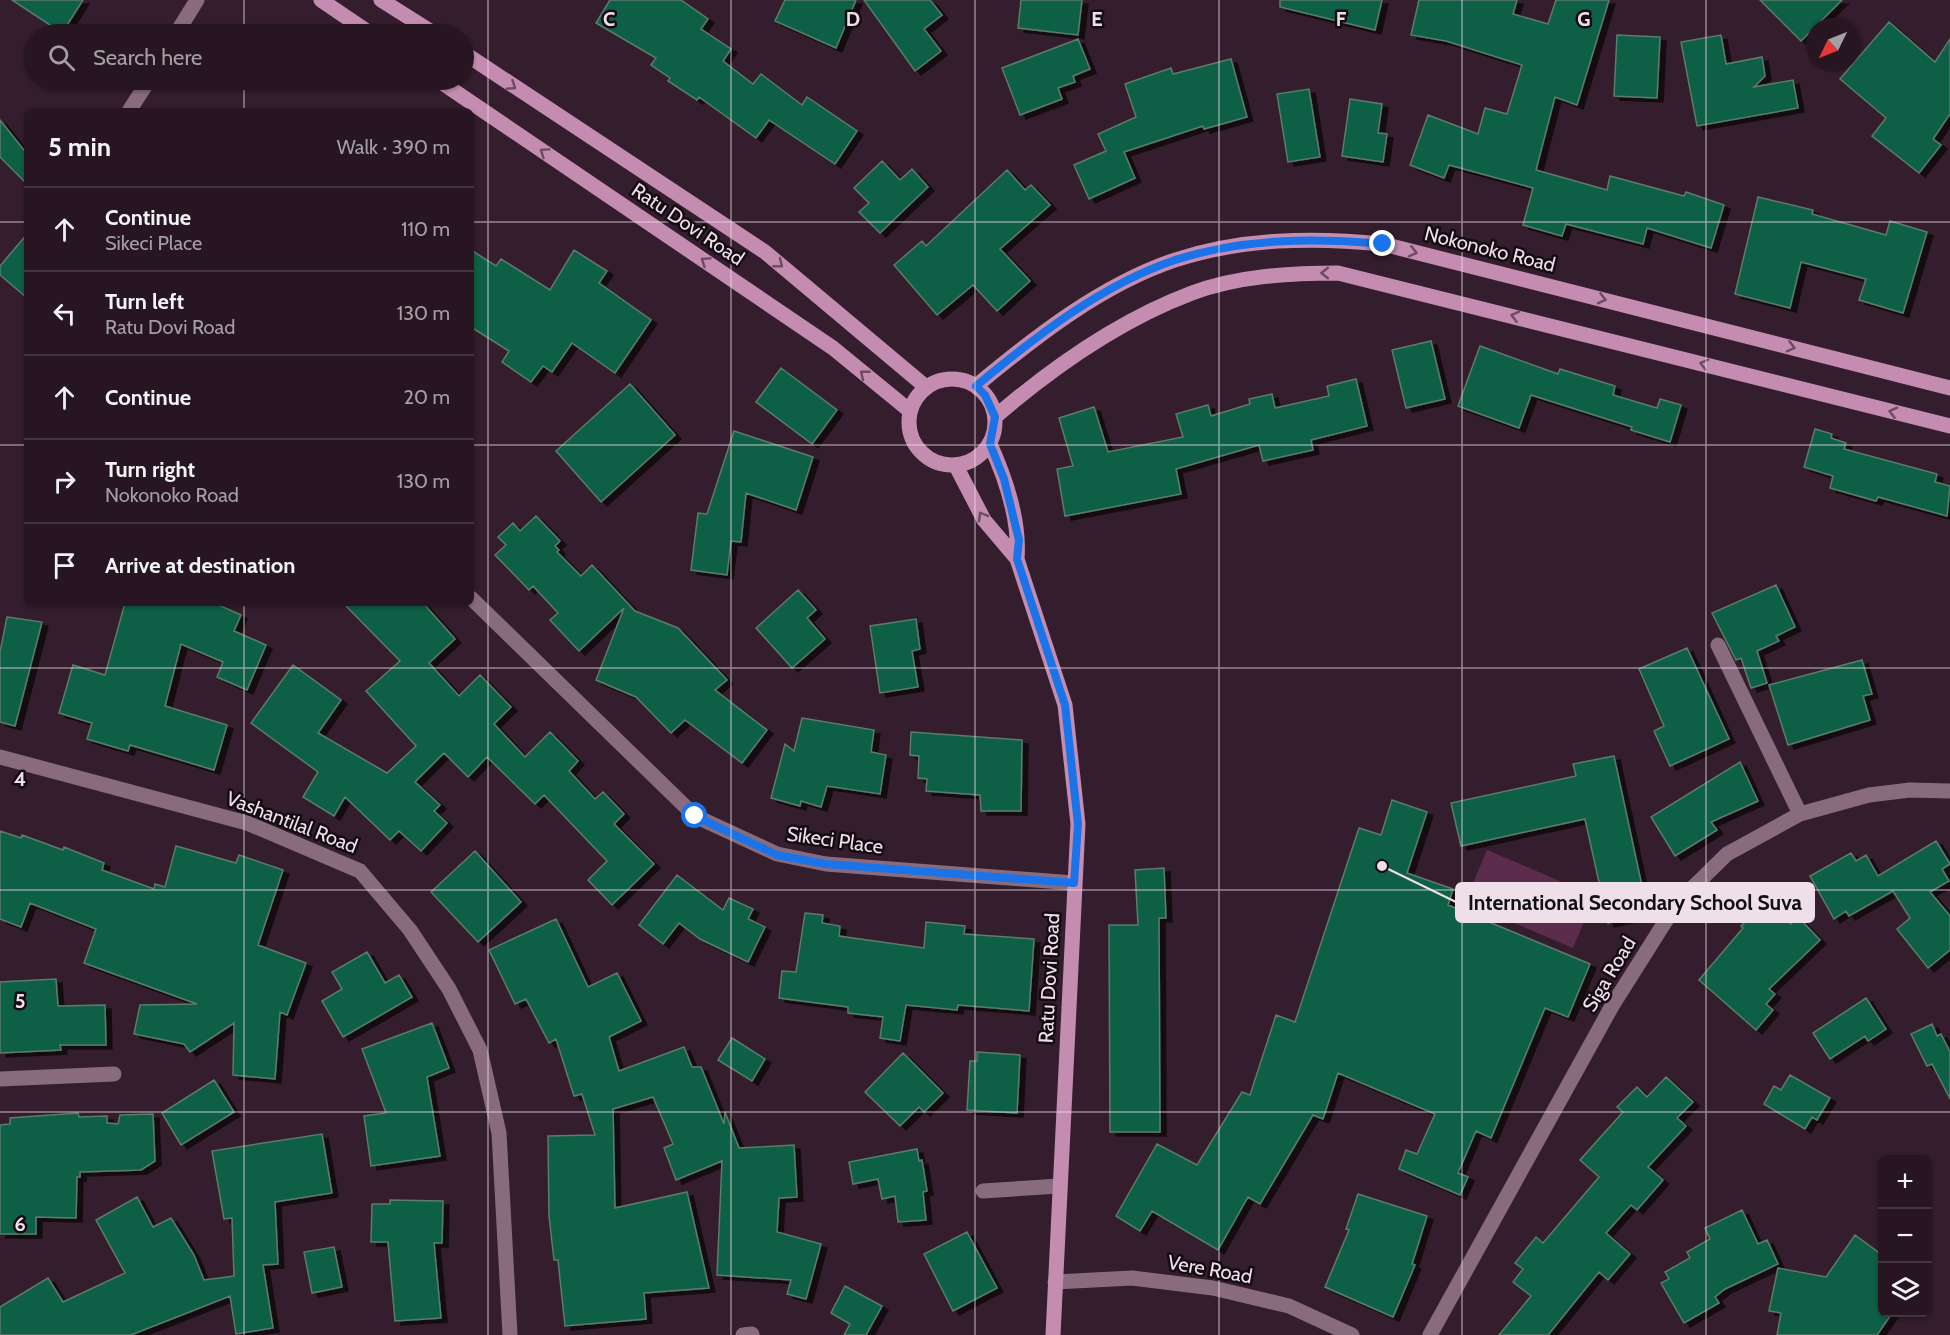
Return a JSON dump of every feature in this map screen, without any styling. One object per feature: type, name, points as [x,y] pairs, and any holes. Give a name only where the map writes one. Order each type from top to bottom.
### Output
[{"type":"main road","points":[[321,0],[356,24]]},
{"type":"main road","points":[[381,0],[419,24]]},
{"type":"main road","name":"Ratu Dovi Road","points":[[474,60],[765,252],[926,387]]},
{"type":"main road","name":"Ratu Dovi Road","points":[[453,90],[833,348],[910,411]]},
{"type":"main road","name":"Nokonoko Road","points":[[976,386],[1035,337],[1136,278],[1175,260],[1252,243],[1300,239],[1383,244],[1950,388]]},
{"type":"main road","points":[[995,417],[1054,370],[1112,333],[1194,292],[1262,278],[1338,273],[1950,426]]},
{"type":"main road","points":[[951,379],[976,386],[988,400],[995,417],[990,444],[981,455],[956,466],[936,462],[919,451],[908,426],[910,411],[919,393],[926,387],[951,379]]},
{"type":"main road","name":"Ratu Dovi Road","points":[[990,444],[1004,479],[1019,540],[1017,559]]},
{"type":"main road","name":"Ratu Dovi Road","points":[[956,466],[984,520],[1017,559],[1065,705],[1078,824],[1053,1335]]},
{"type":"street","points":[[182,24],[197,0]]},
{"type":"street","points":[[131,108],[142,90]]},
{"type":"street","name":"Sikeci Place","points":[[474,601],[695,816],[736,837],[777,855],[826,864],[1074,883]]},
{"type":"street","points":[[1718,645],[1800,814]]},
{"type":"street","name":"Vashantilal Road","points":[[0,757],[247,823],[360,871],[416,940],[449,989],[480,1050],[499,1133],[510,1335]]},
{"type":"street","name":"Siga Road","points":[[1430,1335],[1612,1006],[1677,903],[1727,854],[1800,814],[1869,795],[1910,790],[1950,791]]},
{"type":"street","points":[[0,1079],[114,1074]]},
{"type":"street","points":[[983,1191],[1059,1186]]},
{"type":"street","name":"Vere Road","points":[[1055,1282],[1132,1278],[1213,1288],[1288,1306],[1352,1335]]},
{"type":"street","points":[[742,1335],[752,1334]]},
{"type":"shaded area","points":[[1487,850],[1595,896],[1573,948],[1465,902]]},
{"type":"building","points":[[12,0],[83,0],[68,24],[48,24]]},
{"type":"building","points":[[610,0],[681,0],[708,19],[701,29],[731,49],[723,61],[753,84],[761,74],[802,105],[807,97],[857,131],[835,164],[769,120],[756,138],[699,97],[697,100],[668,81],[670,78],[651,65],[656,58],[596,23]]},
{"type":"building","points":[[785,0],[856,0],[836,48],[775,21]]},
{"type":"building","points":[[864,0],[930,0],[942,15],[924,29],[941,51],[915,71]]},
{"type":"building","points":[[1021,0],[1082,0],[1078,35],[1018,28]]},
{"type":"building","points":[[1280,0],[1382,0],[1375,30],[1280,7]]},
{"type":"building","points":[[1419,0],[1517,0],[1513,14],[1548,24],[1556,0],[1609,0],[1577,105],[1555,97],[1536,170],[1607,190],[1610,176],[1684,196],[1686,192],[1724,205],[1711,248],[1647,228],[1643,244],[1566,224],[1562,236],[1523,225],[1533,188],[1449,165],[1444,178],[1410,165],[1428,115],[1478,134],[1485,108],[1507,114],[1522,65],[1446,41],[1411,35]]},
{"type":"building","points":[[1760,0],[1842,0],[1824,18],[1806,18],[1806,36],[1801,41]]},
{"type":"building","points":[[1889,22],[1935,62],[1950,39],[1950,114],[1933,139],[1941,145],[1919,173],[1872,136],[1886,118],[1840,79],[1846,72],[1860,72],[1860,56]]},
{"type":"building","points":[[1617,35],[1660,37],[1657,98],[1614,96]]},
{"type":"building","points":[[1721,35],[1726,64],[1762,57],[1765,76],[1754,87],[1793,80],[1798,108],[1697,126],[1681,42]]},
{"type":"building","points":[[1078,39],[1090,69],[1073,76],[1075,82],[1058,88],[1062,99],[1020,115],[1002,68]]},
{"type":"building","points":[[1231,59],[1247,117],[1204,129],[1203,126],[1124,152],[1135,178],[1089,199],[1074,165],[1106,151],[1098,134],[1136,117],[1125,84],[1171,68],[1173,74]]},
{"type":"building","points":[[1309,89],[1320,157],[1288,162],[1277,94]]},
{"type":"building","points":[[1350,99],[1382,104],[1378,133],[1387,134],[1383,162],[1342,156]]},
{"type":"building","points":[[0,120],[24,150],[24,181],[0,157]]},
{"type":"building","points":[[882,161],[900,180],[912,169],[928,187],[880,233],[859,212],[869,203],[854,188]]},
{"type":"building","points":[[1007,170],[1025,190],[1031,185],[1050,205],[1000,249],[1030,281],[997,311],[973,285],[937,315],[894,265],[922,241],[926,246]]},
{"type":"building","points":[[1758,197],[1813,210],[1812,214],[1886,235],[1890,221],[1927,232],[1903,313],[1859,300],[1866,279],[1801,262],[1790,308],[1735,294]]},
{"type":"building","points":[[24,238],[24,295],[0,275],[0,266]]},
{"type":"building","points":[[574,250],[607,271],[599,283],[651,320],[615,373],[572,343],[552,372],[543,366],[531,382],[502,362],[509,351],[474,329],[474,252],[496,266],[501,259],[550,290]]},
{"type":"building","points":[[1431,341],[1445,399],[1406,408],[1392,350]]},
{"type":"building","points":[[1480,346],[1558,374],[1560,369],[1615,386],[1613,395],[1657,408],[1660,399],[1681,405],[1670,442],[1631,430],[1632,427],[1531,395],[1519,428],[1458,406]]},
{"type":"building","points":[[781,368],[837,410],[812,444],[756,402]]},
{"type":"building","points":[[1356,379],[1367,426],[1311,440],[1313,450],[1263,461],[1259,445],[1176,469],[1181,494],[1065,516],[1057,469],[1073,466],[1059,418],[1094,407],[1108,452],[1183,437],[1176,414],[1208,405],[1211,416],[1250,404],[1249,399],[1272,394],[1275,408],[1329,396],[1327,386]]},
{"type":"building","points":[[630,384],[675,435],[601,502],[556,451]]},
{"type":"building","points":[[1815,429],[1832,434],[1831,438],[1846,443],[1844,449],[1937,474],[1935,482],[1950,486],[1947,516],[1878,497],[1876,501],[1830,488],[1833,476],[1804,467]]},
{"type":"building","points":[[734,431],[813,457],[796,510],[746,493],[741,542],[731,541],[727,575],[691,570],[698,513],[707,514]]},
{"type":"building","points":[[536,516],[560,541],[555,546],[559,550],[557,552],[581,576],[592,565],[635,611],[678,628],[727,680],[715,690],[767,730],[742,763],[685,720],[671,733],[636,697],[596,680],[624,608],[579,651],[550,620],[558,613],[533,586],[529,590],[495,555],[506,545],[498,537],[513,523],[520,531]]},
{"type":"building","points":[[1776,585],[1795,627],[1776,636],[1779,641],[1757,651],[1767,683],[1751,688],[1741,658],[1736,660],[1712,613]]},
{"type":"building","points":[[798,590],[816,610],[807,618],[825,639],[792,668],[756,628]]},
{"type":"building","points":[[124,606],[221,606],[241,615],[234,631],[266,645],[247,690],[217,677],[223,662],[181,644],[165,706],[227,725],[214,770],[130,745],[128,751],[87,739],[92,723],[59,713],[73,665],[105,675]]},
{"type":"building","points":[[346,606],[426,606],[455,639],[429,663],[459,696],[480,675],[511,707],[494,724],[525,757],[550,732],[578,761],[569,771],[595,799],[603,792],[624,814],[614,824],[654,864],[612,905],[588,880],[607,861],[544,795],[535,804],[487,757],[468,777],[444,753],[415,782],[440,805],[434,811],[447,823],[421,851],[399,831],[390,840],[345,797],[334,816],[303,797],[318,772],[251,723],[293,665],[341,700],[318,733],[387,773],[416,746],[366,691],[400,661]]},
{"type":"building","points":[[7,617],[42,622],[15,726],[0,722],[0,652]]},
{"type":"building","points":[[916,619],[920,649],[912,651],[918,687],[880,693],[870,626]]},
{"type":"building","points":[[1687,648],[1729,739],[1670,766],[1654,731],[1664,726],[1639,669]]},
{"type":"building","points":[[1862,660],[1872,694],[1863,696],[1870,720],[1788,745],[1769,685]]},
{"type":"building","points":[[802,718],[874,730],[871,752],[886,755],[880,794],[827,786],[821,807],[801,801],[800,806],[771,798],[785,744],[794,751]]},
{"type":"building","points":[[911,732],[1022,740],[1021,811],[981,811],[980,795],[926,791],[927,779],[918,778],[919,756],[910,755]]},
{"type":"building","points":[[1614,756],[1648,914],[1608,923],[1585,819],[1461,846],[1451,803],[1576,776],[1573,764]]},
{"type":"building","points":[[1740,762],[1758,801],[1711,822],[1717,830],[1675,856],[1651,817]]},
{"type":"building","points":[[1392,800],[1427,812],[1407,873],[1453,889],[1448,905],[1590,964],[1568,1017],[1545,1008],[1491,1138],[1476,1131],[1458,1173],[1468,1177],[1460,1195],[1399,1169],[1406,1150],[1417,1154],[1435,1114],[1338,1073],[1323,1119],[1313,1115],[1260,1204],[1248,1197],[1218,1250],[1152,1211],[1140,1231],[1116,1216],[1157,1144],[1197,1165],[1242,1092],[1250,1095],[1276,1015],[1295,1022],[1359,828],[1381,835]]},
{"type":"building","points":[[0,831],[21,838],[22,835],[63,850],[64,847],[104,863],[102,870],[154,889],[155,884],[165,887],[176,846],[236,863],[239,855],[283,870],[258,945],[306,963],[287,1015],[280,1012],[275,1079],[233,1075],[234,1023],[190,1052],[184,1044],[134,1034],[140,1005],[197,1004],[84,963],[96,929],[30,903],[21,927],[0,919]]},
{"type":"building","points":[[1936,841],[1950,864],[1942,869],[1949,881],[1930,892],[1950,916],[1950,950],[1928,968],[1897,929],[1910,918],[1893,891],[1849,916],[1846,911],[1834,919],[1810,876],[1851,853],[1856,861],[1866,855],[1878,876]]},
{"type":"building","points":[[475,851],[521,902],[478,942],[431,892]]},
{"type":"building","points":[[1164,868],[1166,918],[1159,918],[1160,1132],[1110,1132],[1109,925],[1138,925],[1135,870]]},
{"type":"building","points":[[677,875],[723,910],[729,898],[753,909],[748,919],[765,927],[748,962],[700,939],[679,923],[663,944],[639,925]]},
{"type":"building","points":[[1768,900],[1791,924],[1798,917],[1820,940],[1769,989],[1775,994],[1766,1004],[1773,1010],[1756,1030],[1699,980],[1743,928],[1741,926]]},
{"type":"building","points":[[805,913],[823,915],[822,923],[840,926],[839,936],[924,948],[926,922],[965,926],[964,934],[1034,939],[1029,1011],[958,1005],[957,1010],[906,1005],[900,1041],[880,1038],[883,1017],[848,1013],[848,1007],[779,998],[782,971],[796,972]]},
{"type":"building","points":[[556,919],[588,987],[617,973],[641,1021],[609,1037],[619,1071],[684,1047],[692,1067],[701,1067],[724,1124],[725,1112],[739,1148],[794,1145],[797,1197],[779,1198],[777,1232],[821,1244],[806,1299],[787,1294],[791,1280],[717,1275],[722,1161],[676,1180],[664,1148],[673,1144],[653,1097],[613,1109],[615,1208],[687,1192],[709,1288],[644,1293],[646,1319],[565,1326],[558,1260],[554,1260],[549,1216],[548,1136],[595,1135],[582,1094],[574,1096],[556,1039],[549,1043],[526,999],[515,1004],[489,950]]},
{"type":"building","points":[[367,952],[385,983],[399,975],[412,997],[343,1037],[322,1001],[342,989],[332,972]]},
{"type":"building","points":[[56,979],[58,1006],[105,1005],[106,1045],[60,1045],[61,1050],[0,1053],[0,982]]},
{"type":"building","points":[[1866,998],[1886,1029],[1868,1041],[1865,1036],[1830,1059],[1813,1033]]},
{"type":"building","points":[[432,1023],[449,1068],[427,1077],[440,1156],[371,1166],[364,1116],[386,1113],[362,1049]]},
{"type":"building","points":[[1932,1024],[1937,1036],[1941,1034],[1950,1052],[1950,1099],[1932,1064],[1927,1066],[1911,1034]]},
{"type":"building","points":[[732,1038],[765,1059],[752,1081],[718,1060]]},
{"type":"building","points":[[977,1052],[1020,1055],[1017,1113],[967,1110],[970,1061],[977,1061]]},
{"type":"building","points":[[903,1053],[943,1093],[924,1112],[919,1107],[900,1126],[865,1092]]},
{"type":"building","points":[[1790,1075],[1830,1098],[1817,1120],[1812,1117],[1805,1129],[1764,1104],[1774,1086],[1781,1090]]},
{"type":"building","points":[[1666,1077],[1693,1102],[1677,1118],[1686,1126],[1648,1167],[1663,1180],[1637,1210],[1631,1205],[1606,1233],[1630,1254],[1608,1280],[1599,1272],[1548,1335],[1499,1335],[1531,1296],[1513,1282],[1523,1269],[1515,1263],[1536,1237],[1543,1243],[1599,1177],[1580,1160],[1623,1112],[1617,1107],[1637,1087],[1647,1097]]},
{"type":"building","points":[[214,1080],[234,1112],[181,1145],[162,1113]]},
{"type":"building","points":[[78,1113],[79,1117],[107,1116],[107,1123],[118,1124],[120,1115],[153,1114],[155,1161],[141,1170],[80,1172],[80,1177],[77,1177],[76,1218],[36,1217],[36,1234],[0,1234],[0,1125],[10,1124],[10,1118]]},
{"type":"building","points":[[322,1134],[332,1193],[275,1202],[278,1264],[263,1265],[273,1328],[236,1334],[230,1296],[131,1335],[0,1335],[0,1307],[48,1278],[63,1302],[125,1273],[96,1220],[137,1197],[153,1227],[171,1218],[194,1255],[204,1280],[234,1276],[232,1218],[224,1219],[212,1151]]},
{"type":"building","points":[[917,1149],[919,1161],[922,1160],[927,1191],[923,1192],[926,1220],[898,1222],[895,1196],[882,1199],[878,1179],[853,1184],[849,1162]]},
{"type":"building","points":[[1358,1194],[1427,1216],[1412,1264],[1415,1265],[1393,1317],[1325,1287],[1349,1230],[1346,1229]]},
{"type":"building","points":[[390,1200],[443,1201],[442,1243],[434,1243],[441,1318],[395,1321],[388,1242],[371,1242],[372,1204],[390,1204]]},
{"type":"building","points":[[1742,1210],[1758,1244],[1767,1240],[1778,1264],[1725,1289],[1715,1297],[1719,1303],[1684,1323],[1661,1283],[1669,1279],[1665,1272],[1690,1258],[1687,1252],[1710,1239],[1705,1228]]},
{"type":"building","points":[[967,1232],[997,1288],[953,1311],[924,1254]]},
{"type":"building","points":[[1855,1235],[1878,1252],[1878,1317],[1890,1317],[1877,1335],[1777,1335],[1781,1313],[1769,1311],[1778,1268],[1826,1277]]},
{"type":"building","points":[[334,1247],[342,1287],[312,1293],[304,1252]]},
{"type":"building","points":[[845,1286],[882,1306],[866,1335],[844,1335],[850,1324],[831,1313]]},
{"type":"place","name":"International Secondary School Suva","points":[[1382,866]]},
{"type":"route","points":[[695,816],[777,855],[826,864],[1074,883],[1078,824],[1065,705],[1017,559],[1019,540],[1004,479],[990,444],[995,417],[992,405],[976,386],[1035,337],[1090,303],[1175,260],[1252,243],[1300,239],[1383,244]]}]
